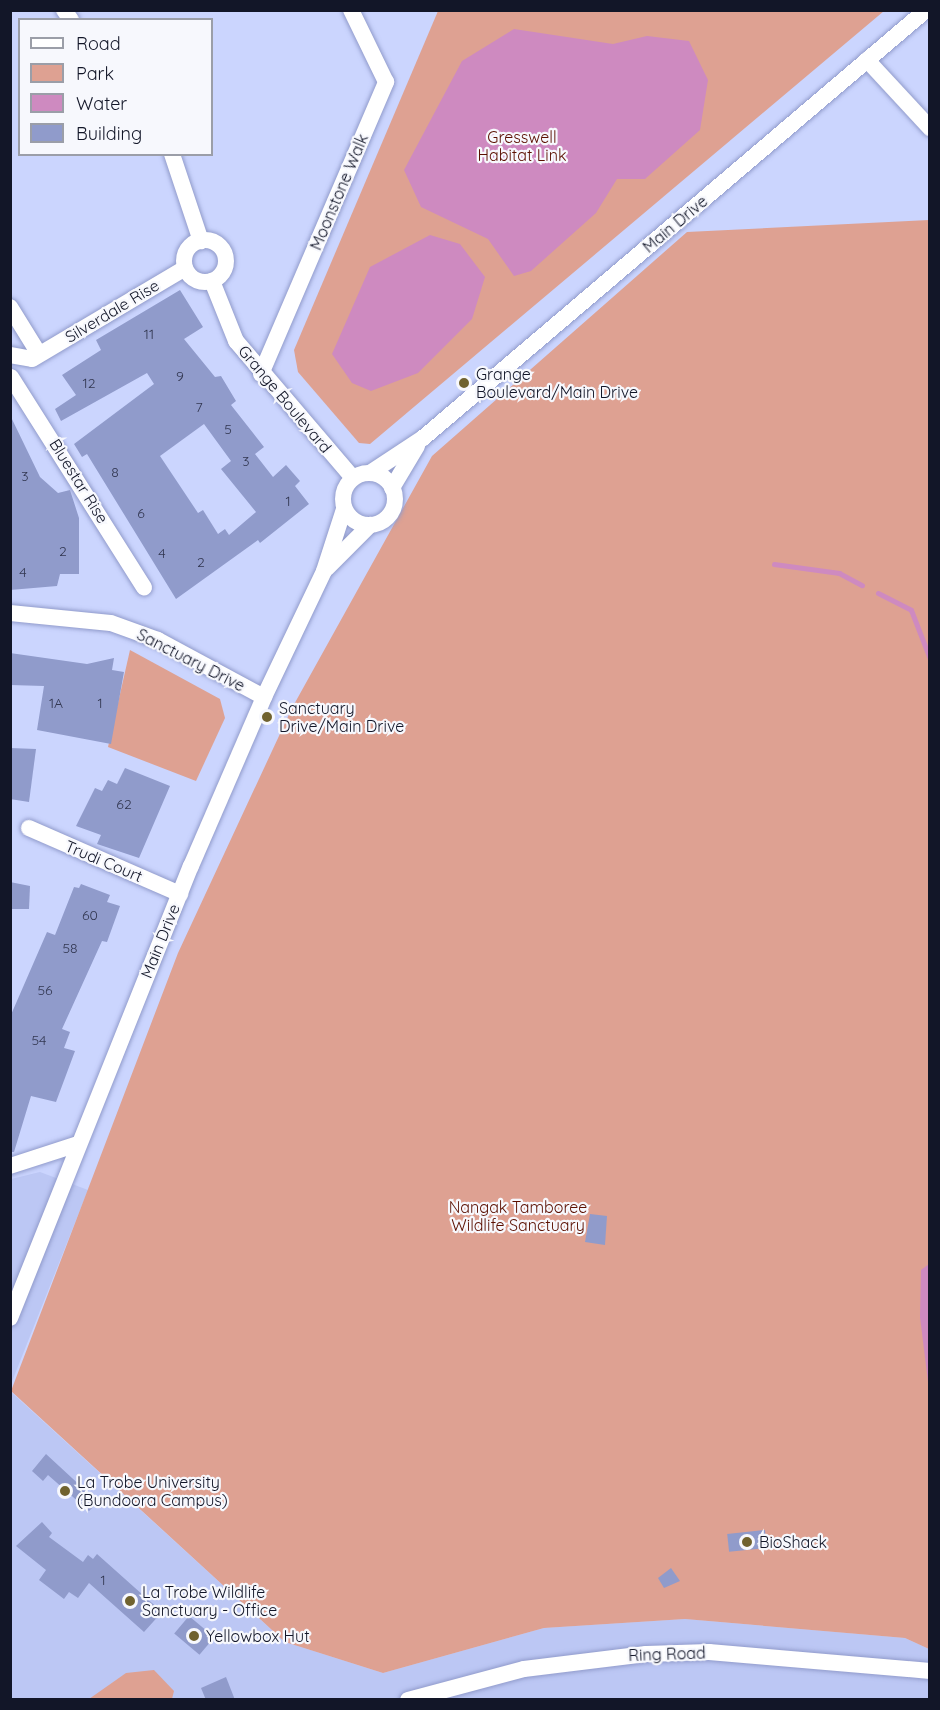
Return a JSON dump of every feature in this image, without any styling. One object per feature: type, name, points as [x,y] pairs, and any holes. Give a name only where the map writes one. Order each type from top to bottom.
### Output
[{"type":"street","name":"Moonstone Walk","points":[[261,374],[386,82],[351,10]]},
{"type":"street","name":"Main Drive","points":[[370,473],[423,438],[926,10]]},
{"type":"street","points":[[867,60],[930,128]]},
{"type":"street","points":[[173,156],[201,241]]},
{"type":"street","points":[[201,241],[215,243],[225,254],[225,268],[212,281],[198,281],[185,268],[186,253],[201,241]]},
{"type":"street","name":"Silverdale Rise","points":[[11,377],[35,356],[185,268]]},
{"type":"street","name":"Grange Boulevard","points":[[212,281],[236,341],[261,374],[353,478]]},
{"type":"street","points":[[10,307],[35,356],[10,355]]},
{"type":"street","name":"Bluestar Rise","points":[[11,377],[144,587]]},
{"type":"street","name":"Main Drive","points":[[392,488],[423,438]]},
{"type":"street","points":[[370,473],[383,477],[392,488],[391,512],[370,525],[355,521],[345,509],[343,492],[353,478],[370,473]]},
{"type":"street","name":"Main Drive","points":[[10,1318],[180,894],[264,697],[324,571],[345,509]]},
{"type":"street","name":"Main Drive","points":[[324,571],[370,525]]},
{"type":"street","name":"Sanctuary Drive","points":[[10,613],[111,623],[158,640],[264,697]]},
{"type":"street","name":"Trudi Court","points":[[29,828],[180,894]]},
{"type":"street","points":[[10,1166],[78,1144]]},
{"type":"street","name":"Ring Road","points":[[408,1700],[524,1669],[646,1654],[709,1652],[930,1671]]},
{"type":"shaded area","points":[[40,1172],[88,1190],[11,1384],[11,1179]]},
{"type":"shaded area","name":"La Trobe University (Bundoora Campus)","points":[[10,1391],[285,1642],[383,1673],[544,1628],[685,1619],[905,1638],[929,1649],[929,1699],[11,1699]]},
{"type":"green space","name":"Gresswell Habitat Link","points":[[438,11],[884,11],[370,444],[359,443],[298,372],[294,350]]},
{"type":"green space","name":"Nangak Tamboree Wildlife Sanctuary","points":[[929,220],[929,1649],[905,1638],[685,1619],[544,1628],[383,1673],[285,1642],[11,1391],[178,953],[292,708],[432,456],[687,232]]},
{"type":"green space","points":[[130,650],[220,699],[225,718],[196,781],[108,747]]},
{"type":"green space","points":[[154,1670],[174,1691],[172,1699],[89,1699],[126,1673]]},
{"type":"water","points":[[514,29],[613,44],[647,36],[689,41],[708,80],[700,130],[645,179],[617,179],[596,213],[531,271],[514,276],[488,239],[421,207],[404,170],[462,61]]},
{"type":"water","points":[[430,235],[460,244],[485,277],[472,319],[418,373],[371,391],[352,383],[332,354],[370,267]]},
{"type":"water","points":[[929,1264],[929,1390],[920,1317],[921,1270]]},
{"type":"building","points":[[180,290],[203,327],[184,339],[215,377],[221,376],[236,401],[231,405],[264,447],[255,454],[273,477],[286,465],[300,481],[295,486],[309,504],[260,543],[258,540],[176,599],[87,454],[82,457],[74,444],[154,384],[147,373],[61,421],[55,409],[76,395],[62,375],[101,350],[96,340]],"holes":[[[204,424],[231,461],[221,469],[256,512],[229,535],[225,529],[218,534],[203,510],[198,513],[160,456]]]},
{"type":"building","points":[[10,415],[40,477],[58,493],[70,490],[79,518],[79,574],[60,574],[57,586],[10,590]]},
{"type":"building","points":[[10,653],[87,664],[114,658],[112,670],[124,672],[111,744],[37,730],[44,686],[10,685]]},
{"type":"building","points":[[10,748],[36,749],[29,802],[10,799]]},
{"type":"building","points":[[125,768],[170,786],[139,858],[97,844],[101,835],[76,826],[95,788],[102,791],[108,780],[117,784]]},
{"type":"building","points":[[10,882],[30,886],[29,909],[10,909]]},
{"type":"building","points":[[81,884],[110,895],[107,902],[120,906],[107,942],[102,941],[62,1029],[70,1032],[64,1048],[75,1051],[56,1102],[31,1096],[14,1152],[10,1152],[10,1017],[47,932],[55,935],[74,887],[79,888]]},
{"type":"building","points":[[590,1214],[607,1216],[605,1245],[585,1242]]},
{"type":"building","points":[[46,1454],[98,1502],[89,1511],[48,1475],[43,1481],[32,1471]]},
{"type":"building","points":[[42,1522],[52,1533],[49,1537],[83,1562],[88,1555],[93,1559],[97,1554],[162,1612],[144,1632],[89,1583],[78,1598],[69,1592],[64,1599],[39,1580],[46,1570],[16,1546]]},
{"type":"building","name":"BioShack","points":[[765,1530],[767,1548],[729,1552],[727,1534]]},
{"type":"building","points":[[671,1568],[680,1581],[664,1588],[658,1578]]},
{"type":"building","name":"Yellowbox Hut","points":[[189,1616],[214,1637],[199,1655],[174,1634]]},
{"type":"building","points":[[226,1677],[235,1700],[206,1700],[201,1688]]},
{"type":"waterway","points":[[774,564],[839,573],[862,585]]},
{"type":"waterway","points":[[878,593],[911,610],[930,659]]},
{"type":"place","name":"Grange Boulevard/Main Drive","points":[[464,383]]},
{"type":"place","name":"Sanctuary Drive/Main Drive","points":[[267,717]]},
{"type":"place","name":"La Trobe University (Bundoora Campus)","points":[[65,1491]]},
{"type":"place","name":"BioShack","points":[[747,1542]]},
{"type":"place","name":"La Trobe Wildlife Sanctuary - Office","points":[[130,1601]]},
{"type":"place","name":"Yellowbox Hut","points":[[194,1636]]}]
